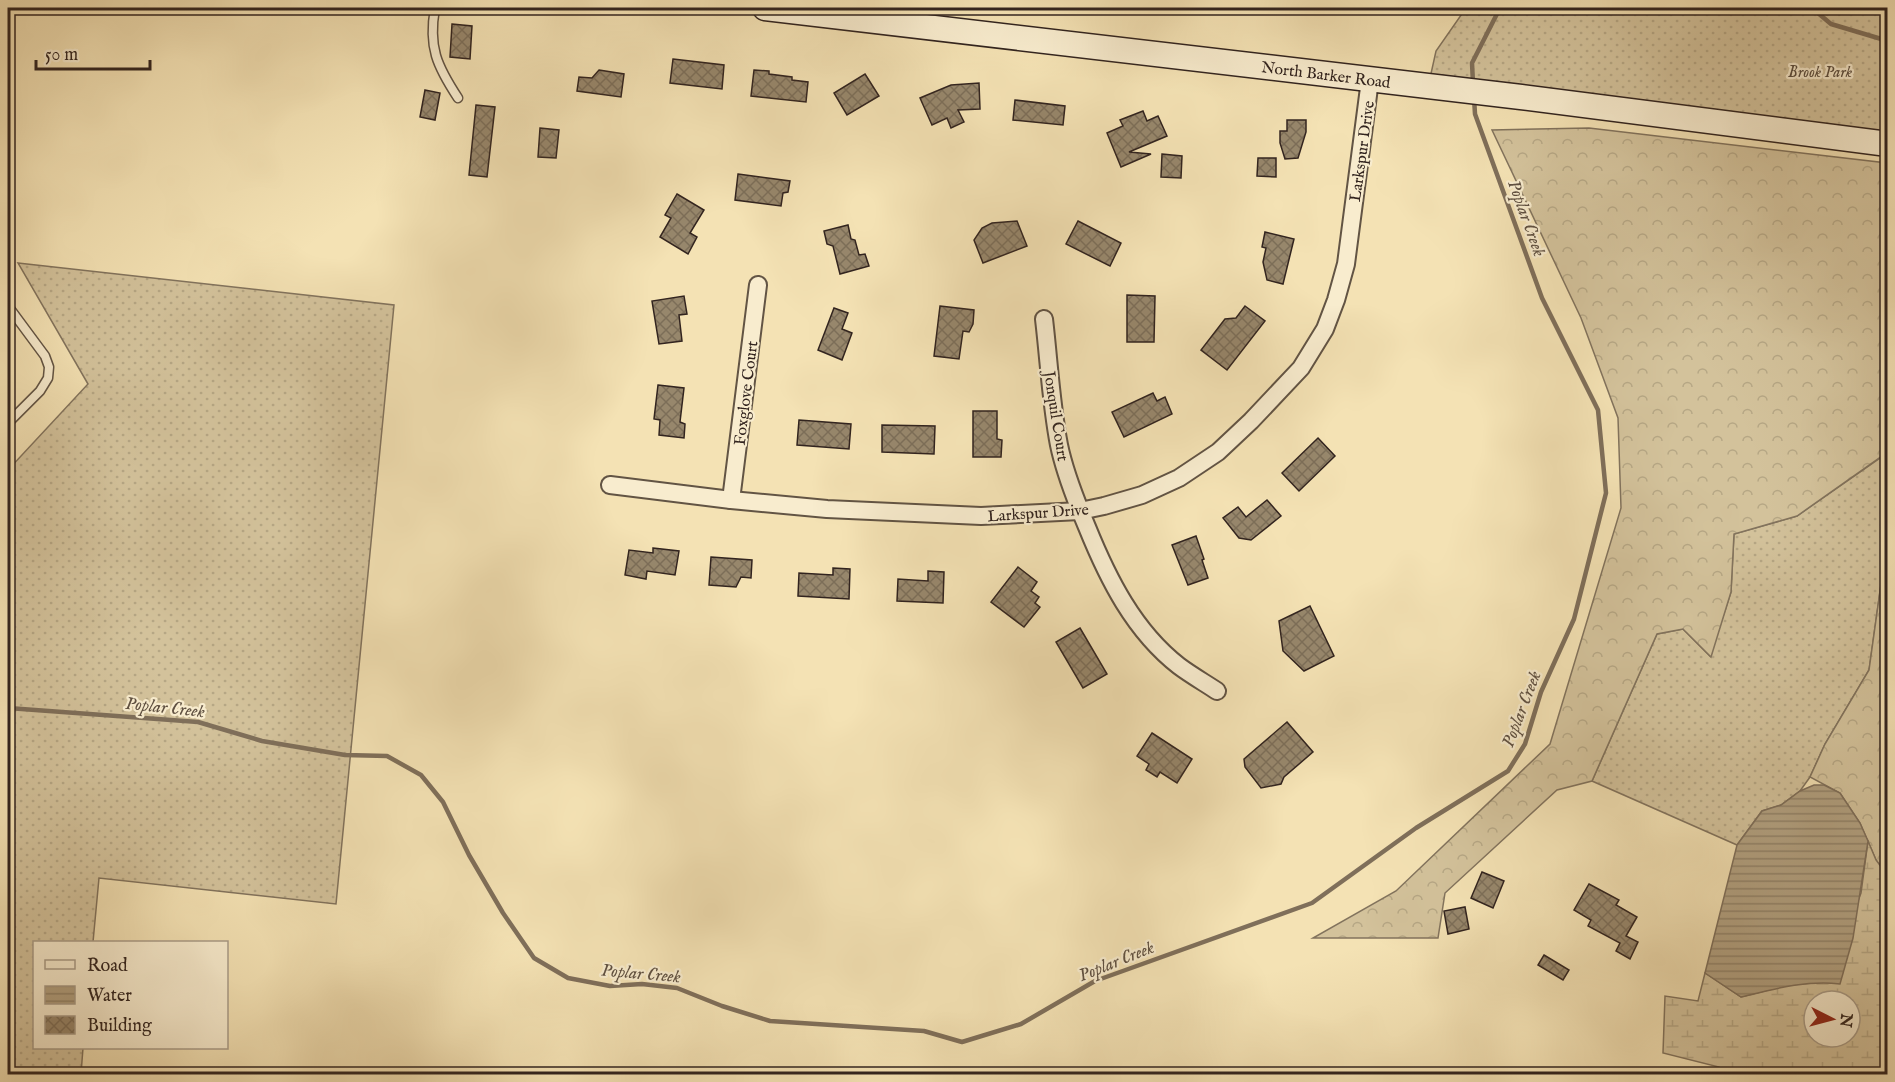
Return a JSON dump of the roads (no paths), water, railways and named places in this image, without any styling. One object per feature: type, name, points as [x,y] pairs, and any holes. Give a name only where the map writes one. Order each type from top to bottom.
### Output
[{"type":"main road","name":"North Barker Road","points":[[765,8],[1473,92],[1887,144]]},
{"type":"street","name":"Larkspur Drive","points":[[610,485],[827,509],[981,516],[1080,511],[1142,495],[1179,478],[1218,452],[1251,421],[1301,368],[1324,329],[1336,300],[1346,264],[1370,80]]},
{"type":"street","name":"Foxglove Court","points":[[731,500],[758,285]]},
{"type":"street","name":"Jonquil Court","points":[[1044,319],[1059,446],[1068,480],[1100,559],[1124,604],[1153,641],[1179,666],[1217,691]]},
{"type":"lane","points":[[435,8],[432,22],[435,56],[444,77],[458,98]]},
{"type":"lane","points":[[8,306],[45,356],[50,367],[48,378],[40,391],[8,423]]},
{"type":"water","points":[[1814,785],[1824,785],[1840,793],[1860,823],[1868,841],[1853,938],[1840,984],[1802,984],[1741,997],[1705,973],[1737,845],[1762,811],[1781,805],[1800,791]]},
{"type":"waterway","name":"Poplar Creek","points":[[1473,83],[1472,63],[1500,8]]},
{"type":"waterway","name":"Poplar Creek","points":[[1812,8],[1831,24],[1888,41]]},
{"type":"waterway","name":"Poplar Creek","points":[[8,708],[198,722],[262,741],[345,755],[387,756],[421,775],[443,802],[469,855],[503,913],[534,958],[568,978],[610,986],[642,984],[677,988],[722,1006],[770,1021],[924,1031],[962,1042],[1021,1024],[1095,981],[1312,903],[1416,828],[1508,771],[1525,744],[1541,692],[1574,619],[1606,493],[1598,410],[1542,298],[1475,114],[1474,98]]},
{"type":"park label","name":"Brook Park","points":[[1820,71]]}]
